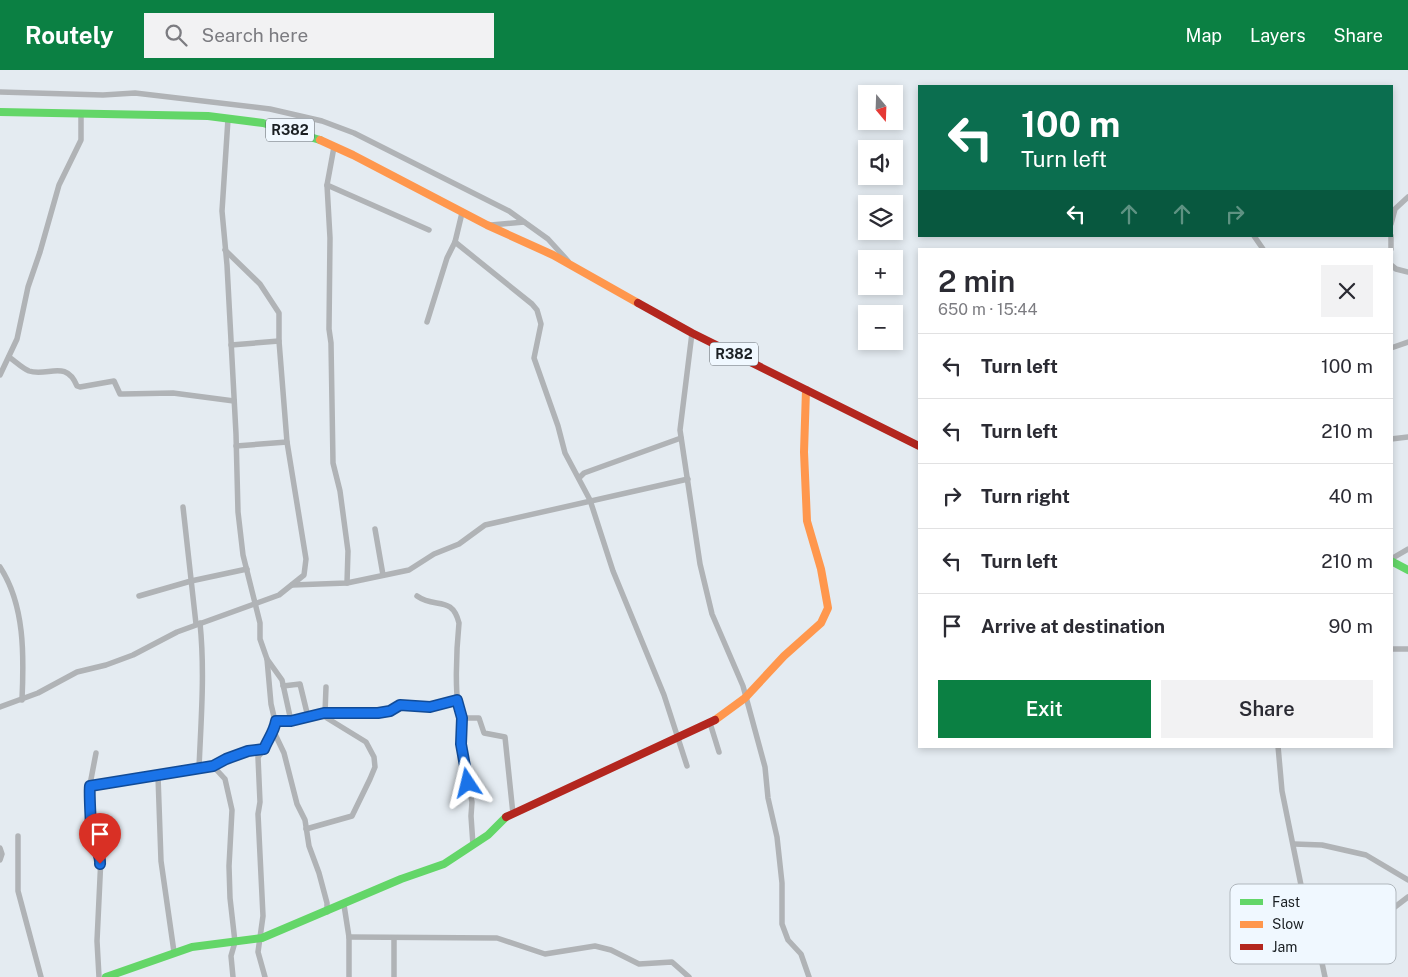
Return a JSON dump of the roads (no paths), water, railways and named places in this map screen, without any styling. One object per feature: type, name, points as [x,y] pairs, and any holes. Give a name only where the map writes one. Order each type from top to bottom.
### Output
[{"type":"street","points":[[0,92],[103,95],[135,93],[286,112],[354,133],[400,158],[509,211],[548,239],[571,265]]},
{"type":"street","name":"R382","points":[[0,112],[81,112],[228,118],[278,126],[334,147],[462,213],[571,265],[692,333],[918,446]]},
{"type":"street","points":[[0,375],[17,339],[28,287],[59,185],[81,140],[81,112]]},
{"type":"street","points":[[228,118],[222,211],[226,250],[238,512],[247,569],[260,623],[260,639],[267,659],[271,704],[276,721],[274,732],[284,754],[306,829],[308,846],[318,869],[327,912]]},
{"type":"street","points":[[334,147],[327,185],[330,238],[329,329],[331,343],[333,463],[339,484],[348,551],[347,583]]},
{"type":"street","points":[[327,185],[429,230]]},
{"type":"street","points":[[1393,216],[1395,209],[1408,197]]},
{"type":"street","points":[[427,322],[447,258],[455,242],[462,213]]},
{"type":"street","points":[[487,225],[503,226],[524,222]]},
{"type":"street","points":[[1255,237],[1262,248]]},
{"type":"street","points":[[455,242],[537,310],[541,329],[534,358],[558,426],[564,453],[590,500],[613,571],[661,686],[687,766]]},
{"type":"street","points":[[0,707],[22,700],[64,681],[77,672],[91,670],[119,660],[198,624],[279,595],[304,576],[307,564],[298,498],[287,442],[278,309],[260,284],[226,250]]},
{"type":"street","points":[[1393,267],[1408,272]]},
{"type":"street","points":[[692,333],[681,438],[709,604],[729,657],[741,681],[766,772],[768,798],[776,831],[782,883],[782,924],[787,937],[801,954],[809,977]]},
{"type":"street","points":[[231,345],[279,342]]},
{"type":"street","points":[[1393,347],[1408,342]]},
{"type":"street","points":[[9,357],[29,371],[67,372],[80,387],[114,381],[120,394],[173,392],[234,401]]},
{"type":"street","points":[[106,977],[192,947],[262,938],[344,905],[401,879],[450,861],[474,845],[512,814],[710,723],[745,698],[784,656],[824,619],[828,608],[821,569],[807,521],[804,452],[806,390]]},
{"type":"street","points":[[1393,439],[1408,437]]},
{"type":"street","points":[[579,478],[584,473],[681,438]]},
{"type":"street","points":[[236,446],[287,442]]},
{"type":"street","points":[[291,585],[347,583],[409,570],[434,554],[458,544],[485,526],[590,500],[610,498],[688,479]]},
{"type":"street","points":[[183,507],[204,689],[200,720],[200,768]]},
{"type":"street","points":[[375,529],[383,576]]},
{"type":"street","points":[[1393,559],[1408,549]]},
{"type":"street","points":[[1393,561],[1408,570]]},
{"type":"street","points":[[0,567],[12,589],[18,610],[22,700]]},
{"type":"street","points":[[139,596],[191,581],[247,569]]},
{"type":"street","points":[[417,596],[428,603],[447,604],[453,609],[457,617],[457,700],[462,718],[461,744],[472,802],[471,816],[474,845]]},
{"type":"street","points":[[1393,649],[1408,649]]},
{"type":"street","points":[[267,659],[281,678],[291,721]]},
{"type":"street","points":[[283,686],[300,684],[308,717]]},
{"type":"street","points":[[322,714],[326,687]]},
{"type":"street","points":[[276,721],[291,721],[322,714],[362,715],[390,711],[400,705],[430,707],[457,700]]},
{"type":"street","points":[[306,829],[352,816],[362,800],[375,767],[370,745],[322,714]]},
{"type":"street","points":[[462,718],[479,718],[484,733],[505,736],[512,814]]},
{"type":"street","points":[[710,723],[719,752]]},
{"type":"street","points":[[265,977],[258,952],[258,946],[262,938],[258,757],[264,749],[266,739],[274,732]]},
{"type":"street","points":[[1278,748],[1282,791],[1301,884]]},
{"type":"street","points":[[90,786],[213,766],[248,751],[264,749]]},
{"type":"street","points":[[96,753],[88,794],[92,812],[91,830],[101,857],[98,941],[99,977]]},
{"type":"street","points":[[213,766],[224,776],[232,810],[229,882],[236,942],[231,956],[232,977]]},
{"type":"street","points":[[158,776],[161,862],[174,952]]},
{"type":"street","points":[[18,836],[18,891],[41,977]]},
{"type":"street","points":[[1294,844],[1322,845],[1366,855],[1408,880]]},
{"type":"street","points":[[0,848],[2,854],[0,860]]},
{"type":"street","points":[[1396,908],[1408,897]]},
{"type":"street","points":[[344,905],[349,937],[349,977]]},
{"type":"street","points":[[349,937],[394,938],[424,936],[497,938],[545,954],[600,946],[639,964],[672,962],[689,977]]},
{"type":"street","points":[[394,938],[394,977]]},
{"type":"street","points":[[1322,964],[1325,977]]}]
